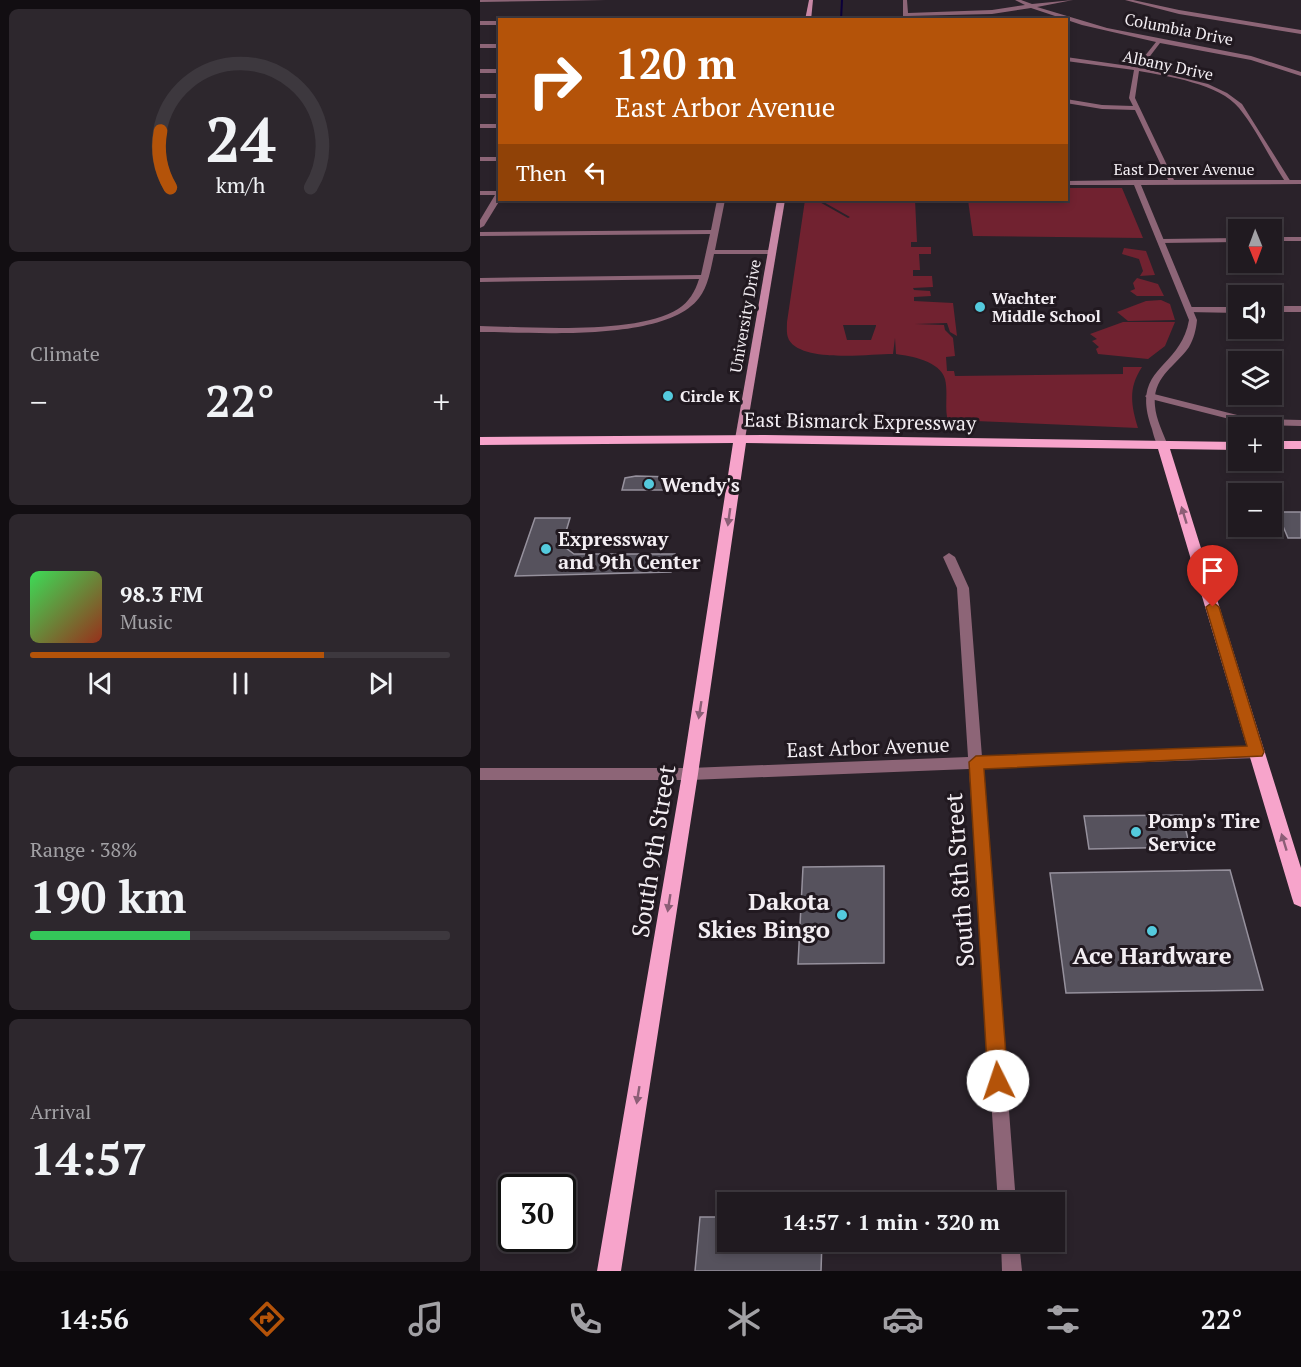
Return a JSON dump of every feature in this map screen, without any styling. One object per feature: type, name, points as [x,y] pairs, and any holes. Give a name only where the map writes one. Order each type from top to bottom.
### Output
[{"type":"main road","points":[[808,18],[811,0]]},
{"type":"main road","name":"University Drive","points":[[740,439],[781,201]]},
{"type":"main road","name":"East Bismarck Expressway","points":[[480,441],[740,439],[1228,446]]},
{"type":"main road","name":"South 9th Street","points":[[609,1271],[690,774],[740,439]]},
{"type":"main road","points":[[1282,445],[1301,445]]},
{"type":"main road","points":[[1163,446],[1301,898]]},
{"type":"street","points":[[480,1],[604,0]]},
{"type":"street","points":[[905,0],[906,17],[1034,7],[1071,0]]},
{"type":"street","name":"Columbia Drive","points":[[1017,0],[1067,18]]},
{"type":"street","points":[[1127,0],[1179,12],[1301,32]]},
{"type":"street","points":[[1286,0],[1301,2]]},
{"type":"street","name":"Columbia Drive","points":[[1068,18],[1103,30],[1246,57],[1301,74]]},
{"type":"street","points":[[480,23],[498,23]]},
{"type":"street","points":[[1159,41],[1136,71],[1131,88],[1136,108],[1172,182]]},
{"type":"street","points":[[480,46],[498,46]]},
{"type":"street","name":"Albany Drive","points":[[1068,59],[1202,84],[1235,100],[1288,182]]},
{"type":"street","points":[[1287,68],[1297,64]]},
{"type":"street","points":[[480,71],[498,71]]},
{"type":"street","points":[[480,96],[498,96]]},
{"type":"street","points":[[1068,101],[1102,107],[1136,108]]},
{"type":"street","points":[[480,126],[498,126]]},
{"type":"street","points":[[480,159],[498,159]]},
{"type":"street","points":[[1136,182],[1190,310],[1193,328],[1188,345],[1157,375],[1150,396],[1152,416],[1163,446]]},
{"type":"street","name":"East Denver Avenue","points":[[1068,183],[1301,182]]},
{"type":"street","points":[[480,193],[498,193]]},
{"type":"street","points":[[480,226],[498,196]]},
{"type":"street","points":[[480,329],[615,327],[668,317],[694,300],[714,232],[717,203]]},
{"type":"street","points":[[480,234],[714,232]]},
{"type":"street","points":[[1282,239],[1301,239]]},
{"type":"street","points":[[1161,241],[1228,240]]},
{"type":"street","points":[[709,252],[772,252]]},
{"type":"street","points":[[480,280],[702,277]]},
{"type":"street","points":[[1282,309],[1301,309]]},
{"type":"street","points":[[1190,310],[1228,310]]},
{"type":"street","points":[[1150,396],[1253,422],[1301,423]]},
{"type":"street","name":"South 8th Street","points":[[949,557],[963,588],[1006,1192]]},
{"type":"street","name":"East Arbor Avenue","points":[[480,774],[690,774],[1257,752]]},
{"type":"street","points":[[1011,1252],[1012,1271]]},
{"type":"shaded area","points":[[1068,188],[1122,188],[1143,238],[973,236],[968,201],[1068,201]]},
{"type":"shaded area","points":[[805,201],[818,201],[848,218],[850,217],[822,201],[915,201],[917,242],[911,242],[911,247],[931,247],[931,254],[919,254],[920,270],[913,270],[913,276],[932,276],[933,287],[913,288],[930,291],[931,296],[914,297],[914,301],[953,303],[957,336],[950,332],[947,323],[915,324],[944,325],[945,330],[953,338],[955,356],[946,357],[947,371],[954,371],[955,376],[1123,374],[1123,367],[1142,367],[1134,382],[1132,397],[1138,428],[951,420],[947,417],[946,384],[942,373],[924,360],[896,354],[895,338],[893,354],[837,356],[808,352],[797,347],[789,340],[787,331]],"holes":[[[843,325],[876,325],[871,340],[847,340]]]},
{"type":"shaded area","points":[[1124,248],[1146,251],[1155,275],[1140,276],[1143,271],[1139,259],[1122,254]]},
{"type":"shaded area","points":[[1137,278],[1158,284],[1164,296],[1137,296],[1130,291],[1135,289],[1133,283]]},
{"type":"shaded area","points":[[1161,300],[1170,304],[1175,320],[1128,321],[1117,312],[1146,301]]},
{"type":"shaded area","points":[[1123,322],[1175,322],[1165,346],[1148,359],[1098,354],[1096,349],[1099,347],[1092,341],[1097,339],[1090,334]]},
{"type":"building","name":"Wendy's","points":[[671,477],[668,490],[622,490],[625,478]]},
{"type":"building","points":[[1282,512],[1301,512],[1301,538],[1288,538],[1282,524]]},
{"type":"building","name":"Expressway and 9th Center","points":[[535,518],[570,518],[562,545],[574,554],[675,554],[671,572],[515,576]]},
{"type":"building","name":"Pomp's Tire Service","points":[[1182,815],[1190,847],[1089,849],[1084,816]]},
{"type":"building","name":"Dakota Skies Bingo","points":[[884,866],[884,963],[798,964],[803,867]]},
{"type":"building","name":"Ace Hardware","points":[[1230,870],[1263,990],[1066,993],[1050,873]]},
{"type":"building","points":[[700,1217],[717,1217],[717,1252],[822,1252],[821,1271],[695,1271]]},
{"type":"waterway","points":[[841,18],[842,0]]},
{"type":"place","name":"Wachter Middle School","points":[[980,307]]},
{"type":"place","name":"Circle K","points":[[668,396]]},
{"type":"place","name":"Wendy's","points":[[649,484]]},
{"type":"place","name":"Expressway and 9th Center","points":[[546,549]]},
{"type":"place","name":"Pomp's Tire Service","points":[[1136,832]]},
{"type":"place","name":"Dakota Skies Bingo","points":[[842,915]]},
{"type":"place","name":"Ace Hardware","points":[[1152,931]]},
{"type":"route","points":[[998,1081],[976,762],[1257,752],[1213,607]]}]
